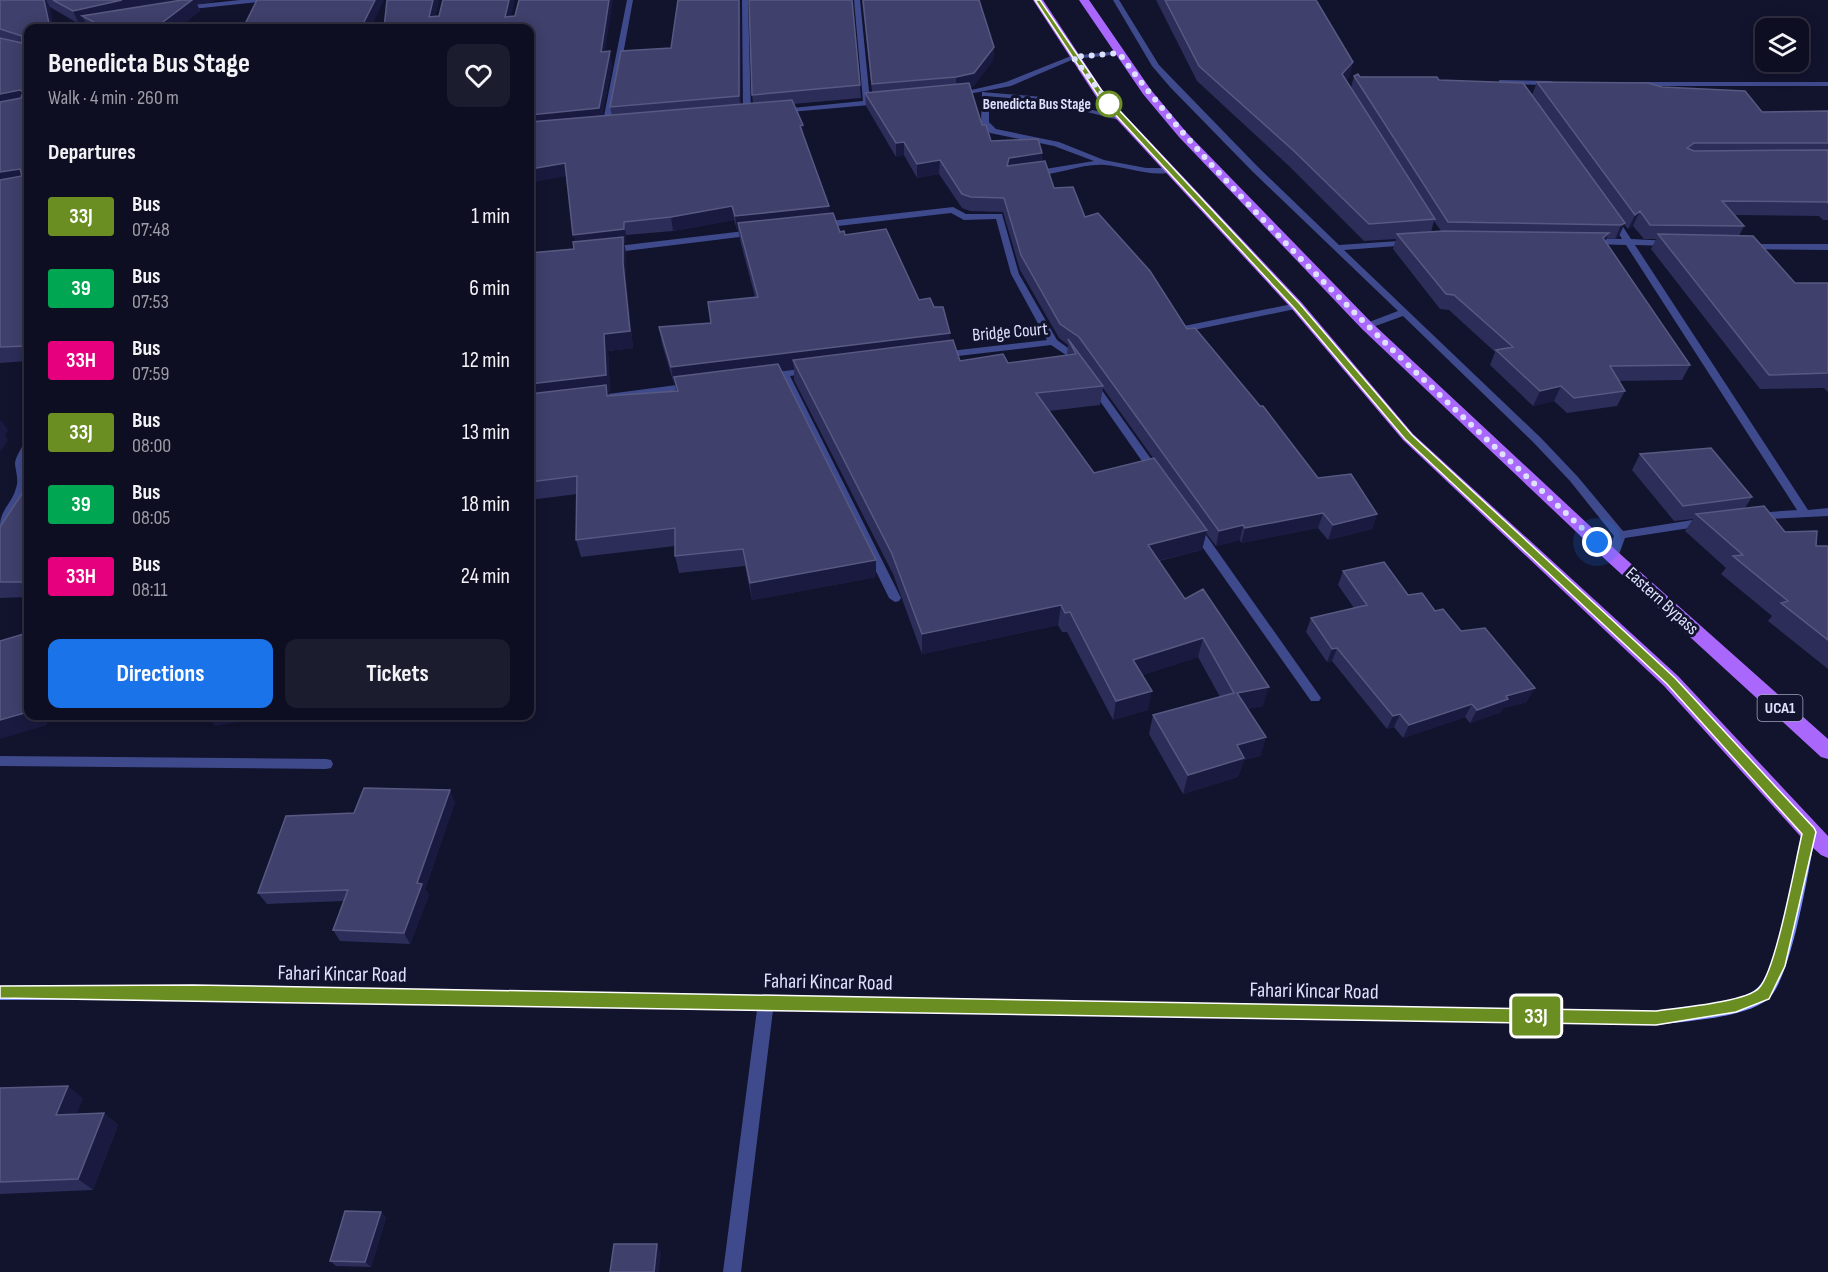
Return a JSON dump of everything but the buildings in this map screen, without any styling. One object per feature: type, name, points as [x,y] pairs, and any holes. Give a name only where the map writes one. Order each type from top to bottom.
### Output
[{"type":"main road","points":[[1038,0],[1073,57],[1101,96],[1297,306],[1408,437],[1671,681],[1809,832],[1828,849]]},
{"type":"main road","name":"Eastern Bypass","points":[[1084,0],[1148,92],[1219,175],[1367,326],[1613,557],[1828,751]]},
{"type":"street","points":[[172,10],[259,0]]},
{"type":"street","points":[[606,126],[630,0]]},
{"type":"street","points":[[745,0],[747,114]]},
{"type":"street","points":[[856,0],[867,103]]},
{"type":"street","points":[[1116,0],[1156,66],[1173,85],[1338,248],[1538,440],[1620,535]]},
{"type":"street","points":[[91,24],[109,20]]},
{"type":"street","points":[[945,95],[1008,84],[1073,57],[1119,53]]},
{"type":"street","points":[[1496,82],[1563,83]]},
{"type":"street","points":[[1516,83],[1523,92]]},
{"type":"street","points":[[1622,84],[1828,84]]},
{"type":"street","points":[[966,92],[1043,99],[1123,119]]},
{"type":"street","points":[[985,94],[985,123],[993,130],[1056,144],[1104,162],[1146,170],[1171,170]]},
{"type":"street","points":[[769,112],[889,101]]},
{"type":"street","points":[[736,115],[758,113]]},
{"type":"street","points":[[595,127],[618,125]]},
{"type":"street","points":[[1023,174],[1104,162]]},
{"type":"street","points":[[812,226],[953,210],[964,217],[999,216],[1015,274],[1053,342]]},
{"type":"street","points":[[1610,213],[1804,512]]},
{"type":"street","points":[[600,251],[765,231]]},
{"type":"street","points":[[1582,241],[1675,244]]},
{"type":"street","points":[[1338,248],[1416,242]]},
{"type":"street","points":[[1743,247],[1828,247]]},
{"type":"street","points":[[1184,329],[1297,306]]},
{"type":"street","points":[[1367,326],[1405,312]]},
{"type":"street","name":"Bridge Court","points":[[933,356],[1053,342],[1072,355],[1160,479]]},
{"type":"street","points":[[761,377],[818,370]]},
{"type":"street","points":[[784,374],[895,598]]},
{"type":"street","points":[[599,398],[703,385]]},
{"type":"street","points":[[24,454],[20,462],[24,473]]},
{"type":"street","points":[[0,523],[24,483]]},
{"type":"street","points":[[1742,518],[1828,512]]},
{"type":"street","points":[[1187,517],[1316,698]]},
{"type":"street","points":[[1620,535],[1721,520]]},
{"type":"street","points":[[1613,557],[1620,535]]},
{"type":"street","points":[[0,761],[326,764]]},
{"type":"street","name":"Fahari Kincar Road","points":[[0,993],[169,992],[1656,1018],[1736,1005],[1764,994],[1778,966],[1809,832]]},
{"type":"street","points":[[732,1272],[766,1002]]},
{"type":"bus line","name":"33J","points":[[0,993],[193,992],[1656,1018],[1736,1005],[1764,994],[1778,966],[1809,832],[1671,681],[1408,437],[1297,306],[1101,96],[1073,57],[1038,0]]},
{"type":"place","name":"Benedicta Bus Stage","points":[[1109,104]]},
{"type":"route","points":[[1109,104],[1112,107],[1101,96],[1073,57],[1119,53],[1183,135],[1219,175],[1367,326],[1597,542]]}]
